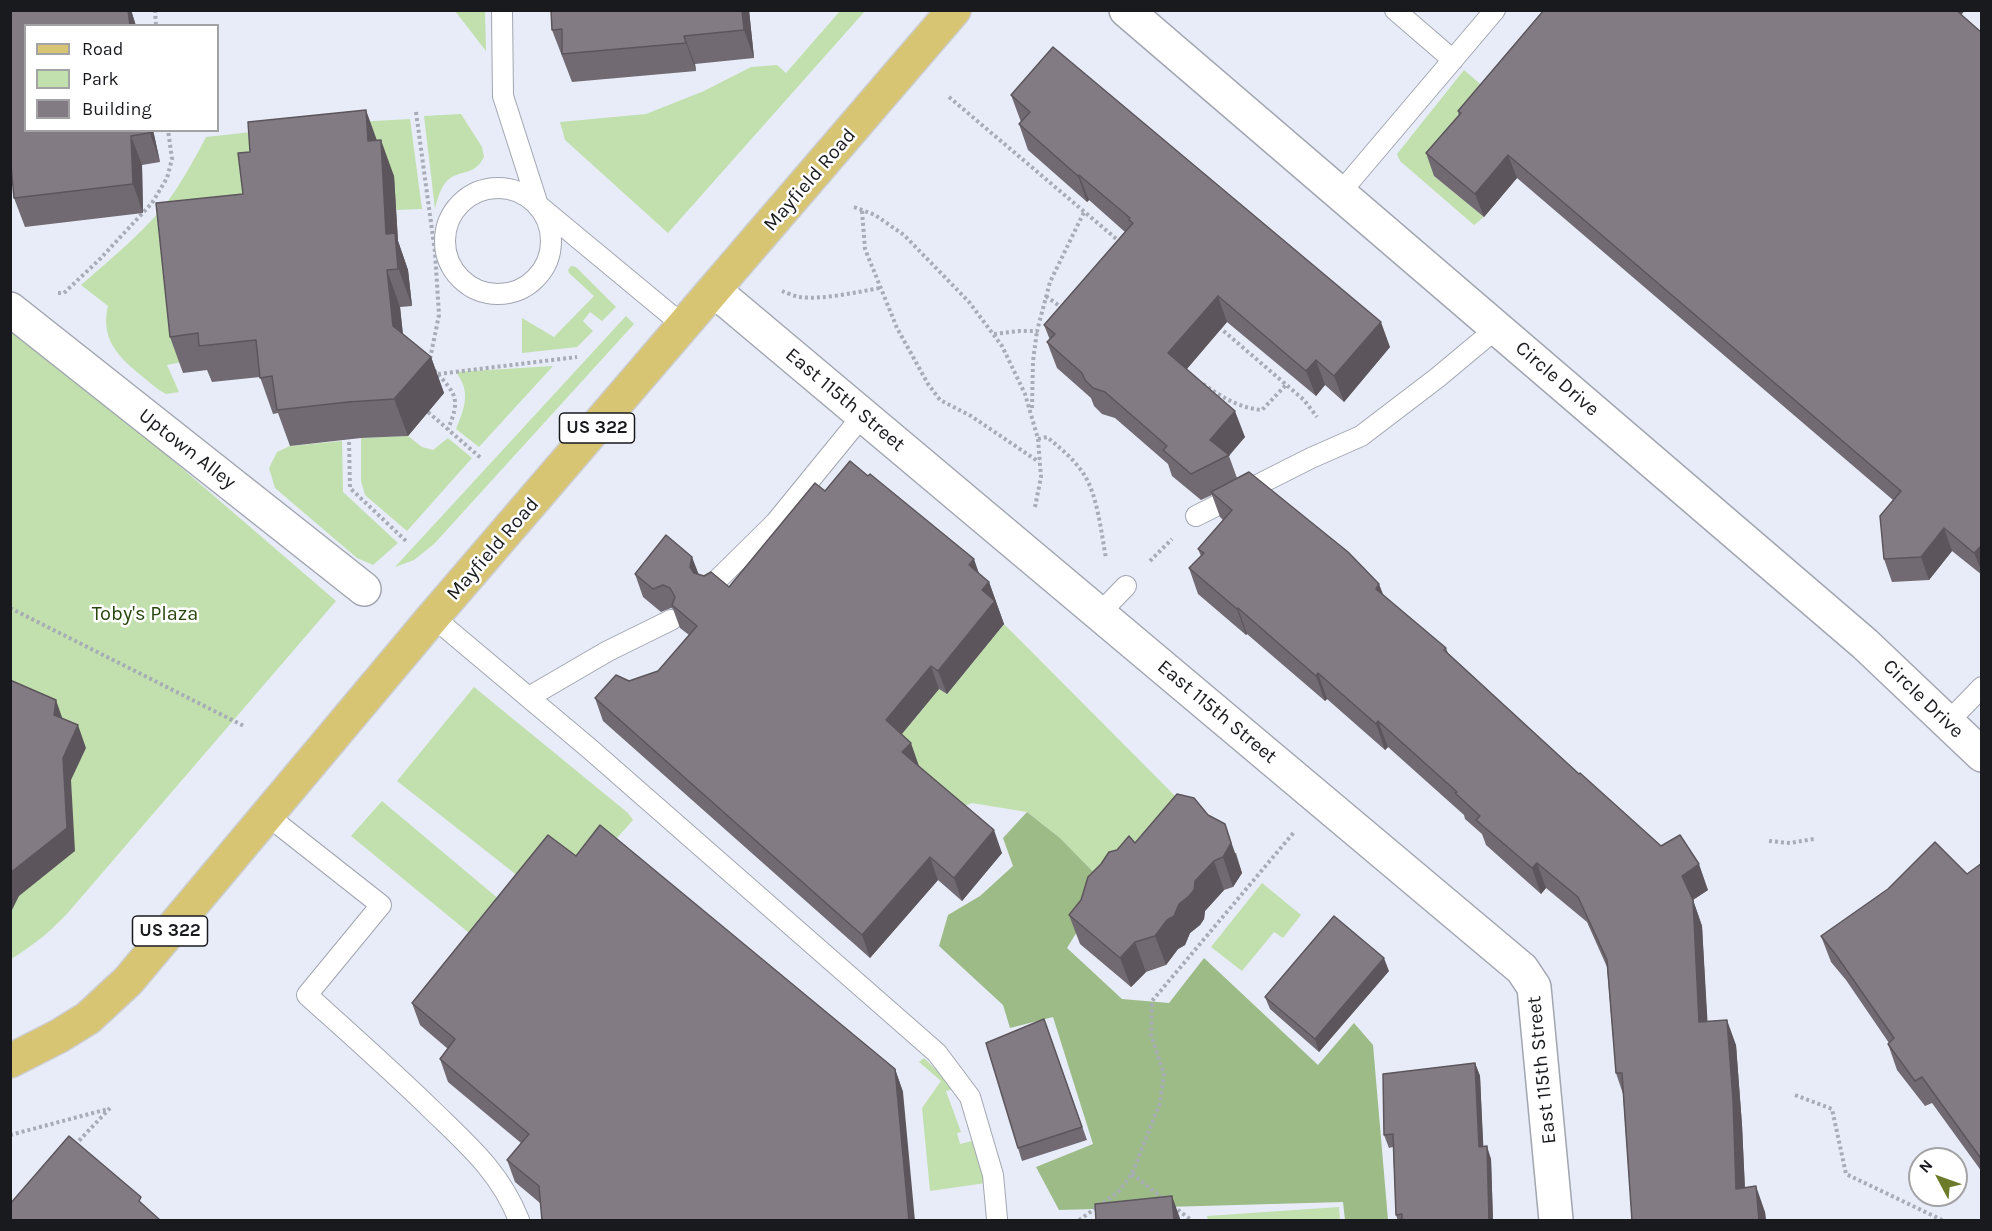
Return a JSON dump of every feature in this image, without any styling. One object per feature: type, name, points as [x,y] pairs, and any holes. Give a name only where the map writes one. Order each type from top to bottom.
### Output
[{"type":"main road","name":"Mayfield Road","points":[[10,1060],[59,1036],[87,1017],[128,981],[433,617],[954,10]]},
{"type":"street","name":"Circle Drive","points":[[1126,10],[1865,644],[1982,755]]},
{"type":"street","name":"East 115th Street","points":[[715,291],[1522,969],[1534,987],[1556,1221]]},
{"type":"street","name":"Uptown Alley","points":[[10,309],[364,589]]},
{"type":"lane","points":[[502,10],[503,96],[538,205],[548,219],[551,236],[550,253],[543,269],[532,282],[517,291],[500,294],[483,292],[468,285],[456,273],[447,257],[444,238],[448,221],[458,206],[472,194],[489,188],[507,188],[524,194],[538,205],[684,326]]},
{"type":"lane","points":[[1395,10],[1453,60]]},
{"type":"lane","points":[[1340,193],[1495,10]]},
{"type":"lane","points":[[1196,516],[1332,448],[1361,436],[1437,378],[1497,328]]},
{"type":"lane","points":[[710,587],[775,524],[863,415]]},
{"type":"lane","points":[[1099,614],[1126,585]]},
{"type":"lane","points":[[433,617],[630,783],[938,1053],[970,1096],[993,1175],[998,1220]]},
{"type":"lane","points":[[529,698],[608,651],[671,620]]},
{"type":"lane","points":[[1948,722],[1982,687]]},
{"type":"lane","points":[[268,816],[381,905],[307,995],[404,1083],[487,1164],[500,1183],[519,1221]]},
{"type":"path","points":[[949,97],[1128,249]]},
{"type":"path","points":[[416,112],[435,252],[439,315],[429,365],[447,383],[456,400],[448,429]]},
{"type":"path","points":[[53,292],[64,293],[100,259],[152,203],[167,178],[172,159],[168,132]]},
{"type":"path","points":[[854,207],[875,215],[904,235],[969,302],[1002,346],[1025,394],[1038,439],[1041,477],[1035,508]]},
{"type":"path","points":[[862,211],[865,249],[880,288],[916,365],[940,400],[970,416],[1039,462]]},
{"type":"path","points":[[1031,415],[1033,361],[1037,331],[1050,282],[1060,257],[1084,212]]},
{"type":"path","points":[[782,291],[800,297],[849,294],[880,288]]},
{"type":"path","points":[[1047,296],[1063,309]]},
{"type":"path","points":[[1216,324],[1304,400],[1332,448]]},
{"type":"path","points":[[993,334],[1037,331]]},
{"type":"path","points":[[438,374],[577,357]]},
{"type":"path","points":[[1196,392],[1203,384],[1247,409],[1262,410],[1286,385]]},
{"type":"path","points":[[428,412],[482,459]]},
{"type":"path","points":[[1038,439],[1047,437],[1065,452],[1084,474],[1098,517],[1106,560]]},
{"type":"path","points":[[349,442],[350,488],[406,541]]},
{"type":"path","points":[[1126,585],[1196,516]]},
{"type":"path","points":[[10,608],[244,726]]},
{"type":"path","points":[[1079,1221],[1118,1192],[1132,1174],[1152,1128],[1160,1103],[1164,1074],[1151,1035],[1152,1001],[1299,826]]},
{"type":"path","points":[[1769,841],[1790,843],[1814,839]]},
{"type":"path","points":[[1795,1095],[1832,1109],[1846,1174],[1942,1221]]},
{"type":"path","points":[[10,1135],[110,1108],[72,1148]]},
{"type":"path","points":[[1132,1174],[1191,1221]]},
{"type":"green space","points":[[455,11],[485,11],[486,51]]},
{"type":"green space","points":[[840,11],[865,11],[668,233],[565,140],[560,122],[646,114],[704,91],[751,67],[777,65],[786,73]]},
{"type":"green space","points":[[1464,70],[1492,94],[1434,176],[1484,217],[1474,225],[1400,161],[1397,154]]},
{"type":"green space","points":[[461,114],[482,147],[484,157],[476,167],[446,182],[435,209],[424,116]]},
{"type":"green space","points":[[410,119],[422,209],[396,210],[379,146],[381,140],[338,140],[338,123]]},
{"type":"green space","points":[[288,128],[182,362],[167,365],[179,392],[166,394],[119,355],[108,333],[106,321],[108,306],[81,285],[156,216],[182,180],[206,137]]},
{"type":"green space","points":[[571,266],[576,267],[616,307],[602,321],[590,312],[583,321],[593,331],[577,347],[522,353],[522,318],[554,337],[594,296],[569,273]]},
{"type":"green space","points":[[626,316],[634,324],[434,544],[414,560],[395,567]]},
{"type":"green space","name":"Toby's Plaza","points":[[11,321],[336,601],[65,916],[28,948],[11,959]]},
{"type":"green space","points":[[553,366],[479,447],[456,429],[462,414],[465,393],[461,379],[456,372]]},
{"type":"green space","points":[[408,436],[422,447],[433,450],[448,438],[472,458],[407,531],[365,495],[361,481],[361,438]]},
{"type":"green space","points":[[342,441],[343,492],[398,543],[373,565],[357,558],[275,488],[269,468],[277,452],[290,446]]},
{"type":"green space","points":[[1004,624],[1191,812],[1106,885],[1060,838],[1027,812],[972,803],[952,811],[894,743],[939,689],[947,694]]},
{"type":"green space","points":[[474,687],[628,813],[633,820],[608,848],[532,887],[397,781]]},
{"type":"green space","points":[[382,801],[513,911],[485,946],[351,836]]},
{"type":"green space","points":[[1027,812],[1060,838],[1106,885],[1067,948],[1122,999],[1169,1003],[1204,958],[1318,1065],[1354,1023],[1373,1045],[1388,1220],[1345,1220],[1343,1202],[1059,1210],[1036,1167],[1093,1144],[1053,1017],[1010,1028],[1003,1005],[939,946],[948,915],[980,896],[1013,866],[1003,838]]},
{"type":"green space","points":[[1262,883],[1301,915],[1283,938],[1274,932],[1242,971],[1211,947]]},
{"type":"green space","points":[[924,1058],[956,1089],[946,1091],[961,1132],[957,1133],[960,1144],[972,1141],[986,1183],[930,1191],[922,1108],[941,1081],[919,1062]]},
{"type":"green space","points":[[1339,1207],[1340,1220],[1208,1220],[1207,1216]]},
{"type":"building","points":[[10,10],[128,10],[130,24],[24,24],[24,132],[149,132],[131,136],[133,184],[14,198],[10,155]]},
{"type":"building","points":[[551,10],[742,10],[744,30],[684,36],[686,43],[562,54],[562,29],[552,30]]},
{"type":"building","points":[[1544,10],[1956,10],[1982,33],[1982,545],[1974,553],[1944,528],[1921,557],[1884,559],[1880,516],[1901,491],[1508,155],[1475,194],[1426,153],[1461,113],[1458,111]]},
{"type":"building","points":[[1053,47],[1381,322],[1334,376],[1316,360],[1306,371],[1218,296],[1168,353],[1235,411],[1210,440],[1229,455],[1191,474],[1163,450],[1167,446],[1105,392],[1093,388],[1082,373],[1047,342],[1055,334],[1044,325],[1133,223],[1129,220],[1130,218],[1019,124],[1030,112],[1011,95]]},
{"type":"building","points":[[366,110],[368,141],[381,140],[386,234],[395,233],[398,269],[387,270],[393,326],[431,357],[394,399],[277,410],[272,376],[260,378],[256,340],[199,346],[198,333],[170,337],[156,203],[243,194],[238,153],[250,152],[248,122]]},
{"type":"building","points":[[850,461],[868,476],[870,474],[974,559],[969,565],[989,582],[982,590],[995,601],[938,671],[931,666],[886,720],[911,743],[902,752],[994,830],[954,878],[930,857],[862,935],[595,698],[616,675],[629,681],[658,671],[697,626],[672,605],[675,597],[670,588],[663,585],[653,589],[635,574],[666,535],[692,557],[690,567],[694,573],[704,576],[711,572],[729,587],[815,483],[825,491]]},
{"type":"building","points":[[1249,472],[1348,552],[1379,584],[1376,589],[1446,648],[1444,650],[1661,846],[1680,835],[1699,864],[1682,876],[1693,900],[1699,1022],[1727,1020],[1736,1189],[1756,1186],[1759,1221],[1632,1221],[1622,1073],[1616,1073],[1607,960],[1578,897],[1537,863],[1532,868],[1476,820],[1480,816],[1455,793],[1457,792],[1378,721],[1376,724],[1318,673],[1316,676],[1189,568],[1204,553],[1198,549],[1232,510],[1211,492]]},
{"type":"building","points":[[10,680],[56,700],[54,715],[78,725],[63,758],[67,828],[10,873]]},
{"type":"building","points":[[1177,794],[1194,798],[1208,815],[1225,824],[1231,843],[1223,857],[1214,861],[1195,881],[1194,890],[1179,904],[1174,916],[1167,920],[1155,936],[1135,942],[1120,958],[1069,915],[1081,900],[1088,877],[1109,852],[1117,850],[1129,836],[1135,843]]},
{"type":"building","points":[[600,825],[895,1069],[909,1221],[542,1221],[539,1186],[507,1160],[529,1134],[440,1059],[455,1039],[412,1003],[548,835],[576,856]]},
{"type":"building","points":[[1935,842],[1967,874],[1982,863],[1982,1160],[1922,1077],[1915,1081],[1888,1044],[1894,1038],[1821,936],[1888,889]]},
{"type":"building","points":[[1334,916],[1384,958],[1315,1039],[1265,997]]},
{"type":"building","points":[[1044,1019],[1082,1127],[1018,1148],[986,1043]]},
{"type":"building","points":[[1475,1063],[1479,1147],[1487,1146],[1489,1221],[1402,1221],[1402,1214],[1396,1215],[1393,1134],[1384,1135],[1383,1074]]},
{"type":"building","points":[[69,1136],[141,1197],[139,1201],[161,1221],[10,1221],[10,1204]]},
{"type":"building","points":[[1172,1196],[1174,1221],[1096,1221],[1095,1204]]}]
